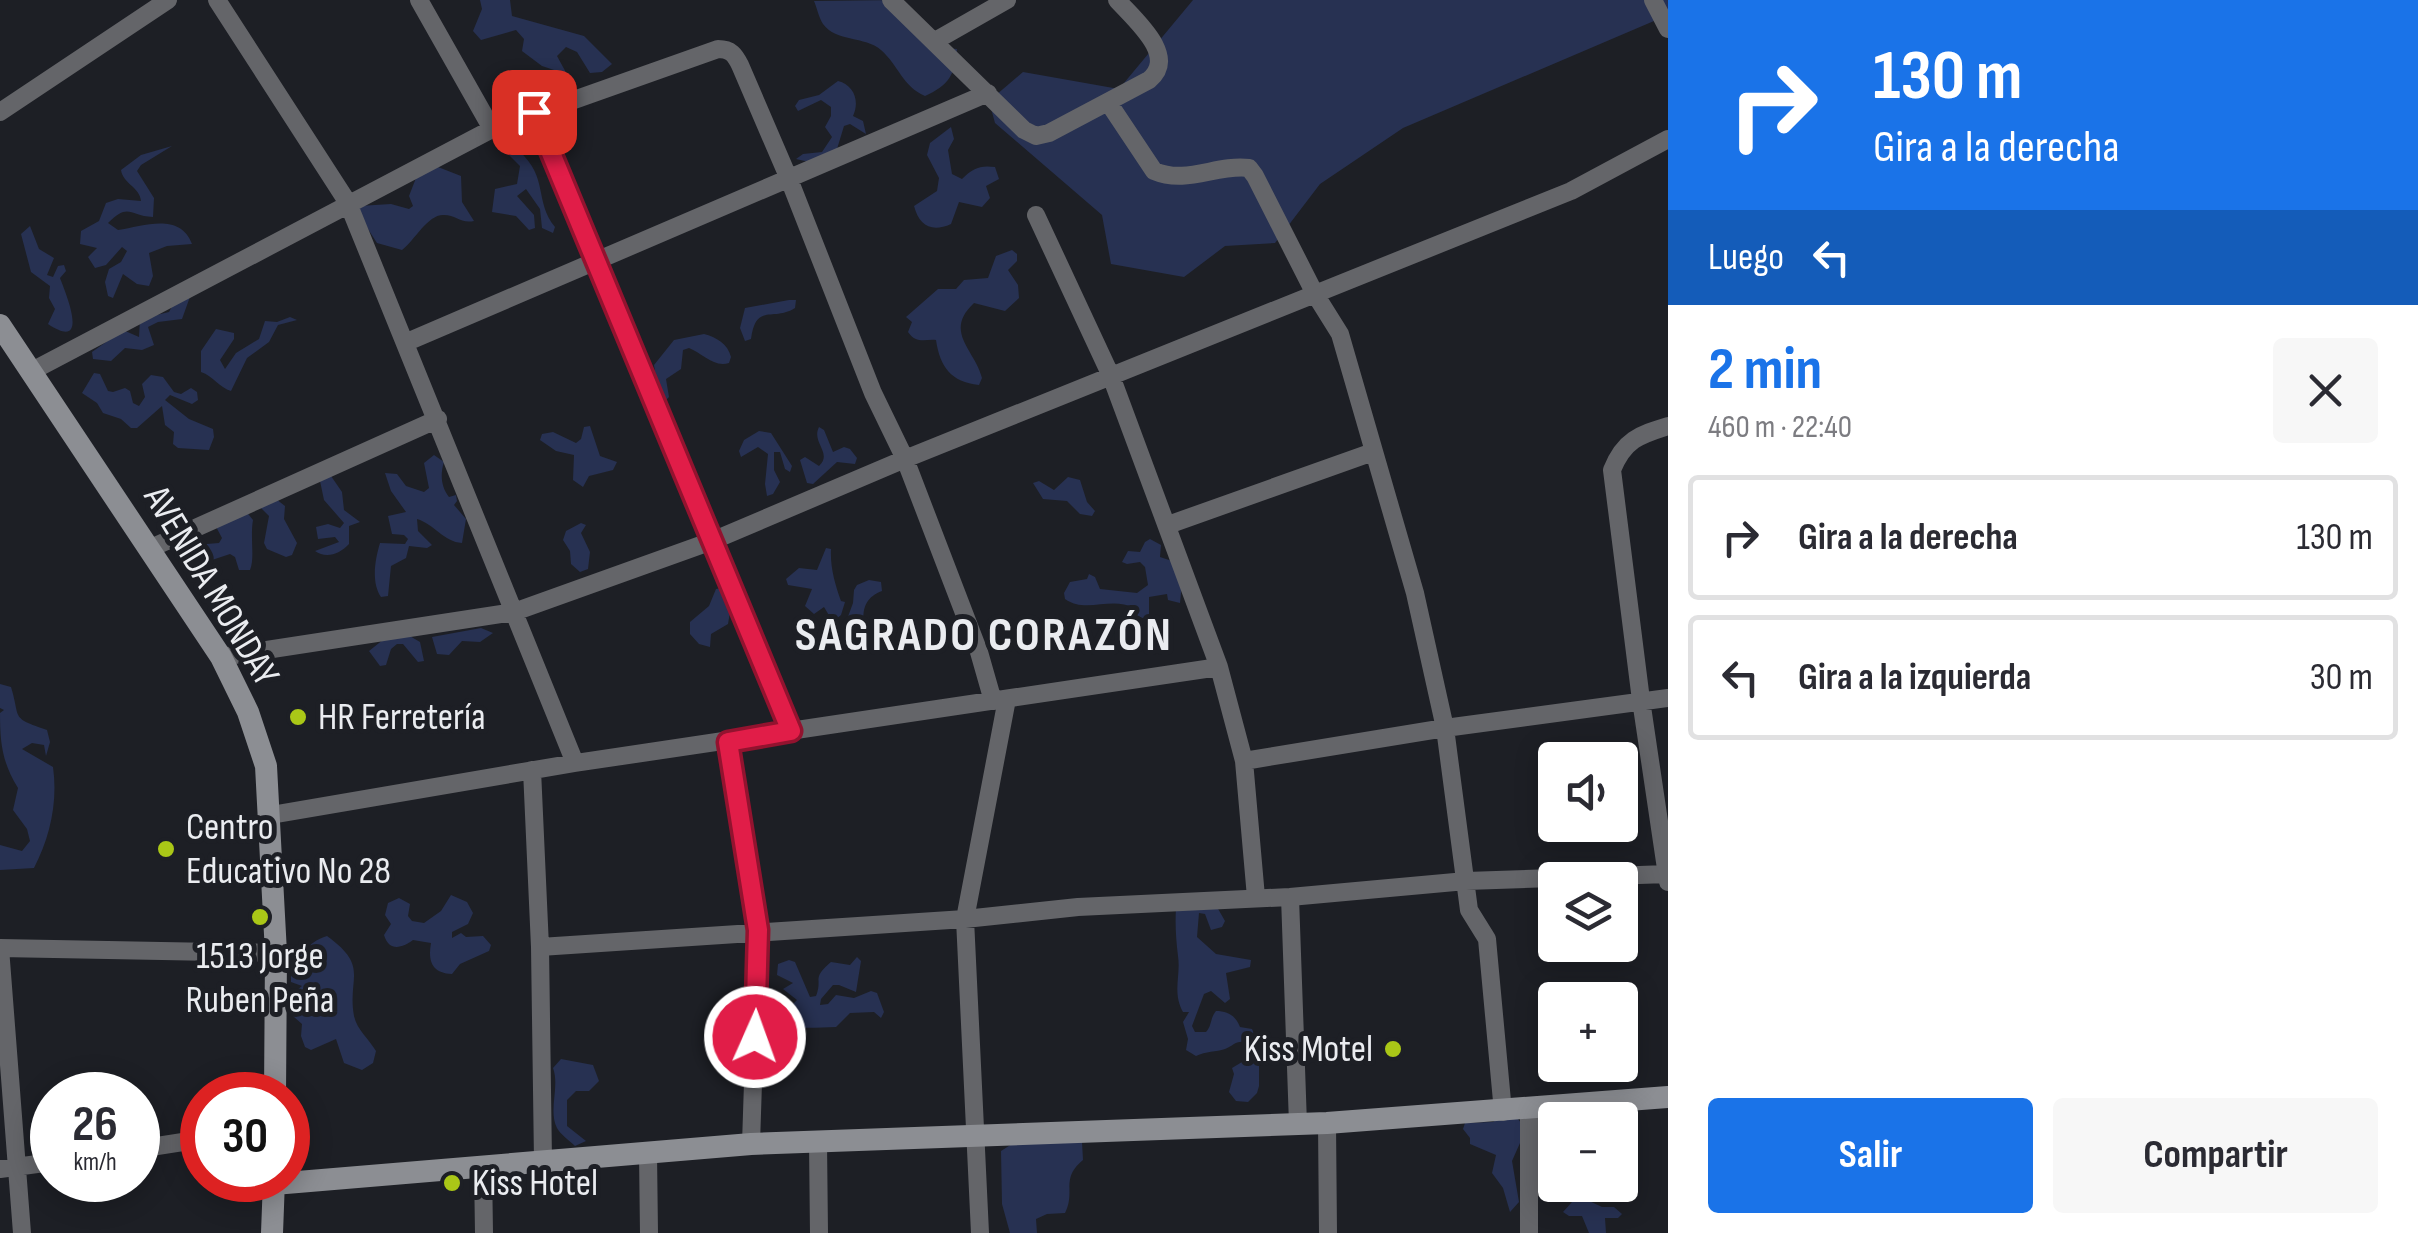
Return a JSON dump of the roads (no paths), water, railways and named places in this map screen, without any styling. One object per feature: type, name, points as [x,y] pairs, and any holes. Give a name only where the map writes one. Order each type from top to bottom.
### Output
[{"type":"street","points":[[0,112],[168,0]]},
{"type":"street","points":[[217,0],[348,203],[575,763]]},
{"type":"street","points":[[419,0],[492,129]]},
{"type":"street","points":[[891,0],[1024,130],[1036,136],[1108,102],[1159,72],[1162,61],[1158,50],[1117,0]]},
{"type":"street","points":[[935,41],[1006,0]]},
{"type":"street","points":[[1653,0],[1668,30]]},
{"type":"street","points":[[32,370],[492,129],[718,49],[734,54],[790,178],[869,383],[904,458],[1000,700],[966,919],[980,1233]]},
{"type":"street","points":[[407,342],[988,94]]},
{"type":"street","points":[[1108,102],[1154,171],[1191,177],[1248,168],[1314,294],[1340,334],[1414,593],[1446,728],[1470,915],[1487,939],[1503,1112]]},
{"type":"street","points":[[534,112],[791,731]]},
{"type":"street","points":[[221,657],[514,612],[712,541],[904,458],[1571,191],[1668,138]]},
{"type":"street","points":[[1036,215],[1111,376],[1219,667],[1244,761],[1256,897]]},
{"type":"street","name":"AVENIDA MONDAY","points":[[0,325],[221,657],[248,712],[266,766],[270,815],[276,953],[274,1072]]},
{"type":"street","points":[[151,548],[438,419]]},
{"type":"street","points":[[1668,426],[1634,436],[1620,451],[1612,470],[1640,700],[1668,882]]},
{"type":"street","points":[[1168,525],[1374,452]]},
{"type":"street","points":[[270,815],[575,763],[1219,667]]},
{"type":"street","points":[[1244,761],[1668,698]]},
{"type":"street","points":[[728,742],[758,930],[752,1144]]},
{"type":"street","points":[[532,770],[544,1161]]},
{"type":"street","points":[[540,947],[966,919],[1078,906],[1290,896],[1466,881],[1668,874]]},
{"type":"street","points":[[1290,896],[1298,1124]]},
{"type":"street","points":[[22,1233],[8,1168],[0,948],[276,953]]},
{"type":"street","points":[[310,1179],[752,1144],[1326,1123],[1668,1097]]},
{"type":"street","points":[[1529,1110],[1529,1233]]},
{"type":"street","points":[[1326,1123],[1328,1233]]},
{"type":"street","points":[[818,1142],[819,1233]]},
{"type":"street","points":[[648,1153],[649,1233]]},
{"type":"street","points":[[483,1166],[484,1233]]},
{"type":"street","points":[[272,1233],[273,1202]]},
{"type":"place","name":"HR Ferretería","points":[[298,717]]},
{"type":"place","name":"Centro Educativo No 28","points":[[166,849]]},
{"type":"place","name":"1513 Jorge Ruben Peña","points":[[260,917]]},
{"type":"place","name":"Kiss Motel","points":[[1393,1049]]},
{"type":"place","name":"Kiss Hotel","points":[[452,1183]]},
{"type":"district","name":"SAGRADO CORAZÓN","points":[[984,635]]}]
